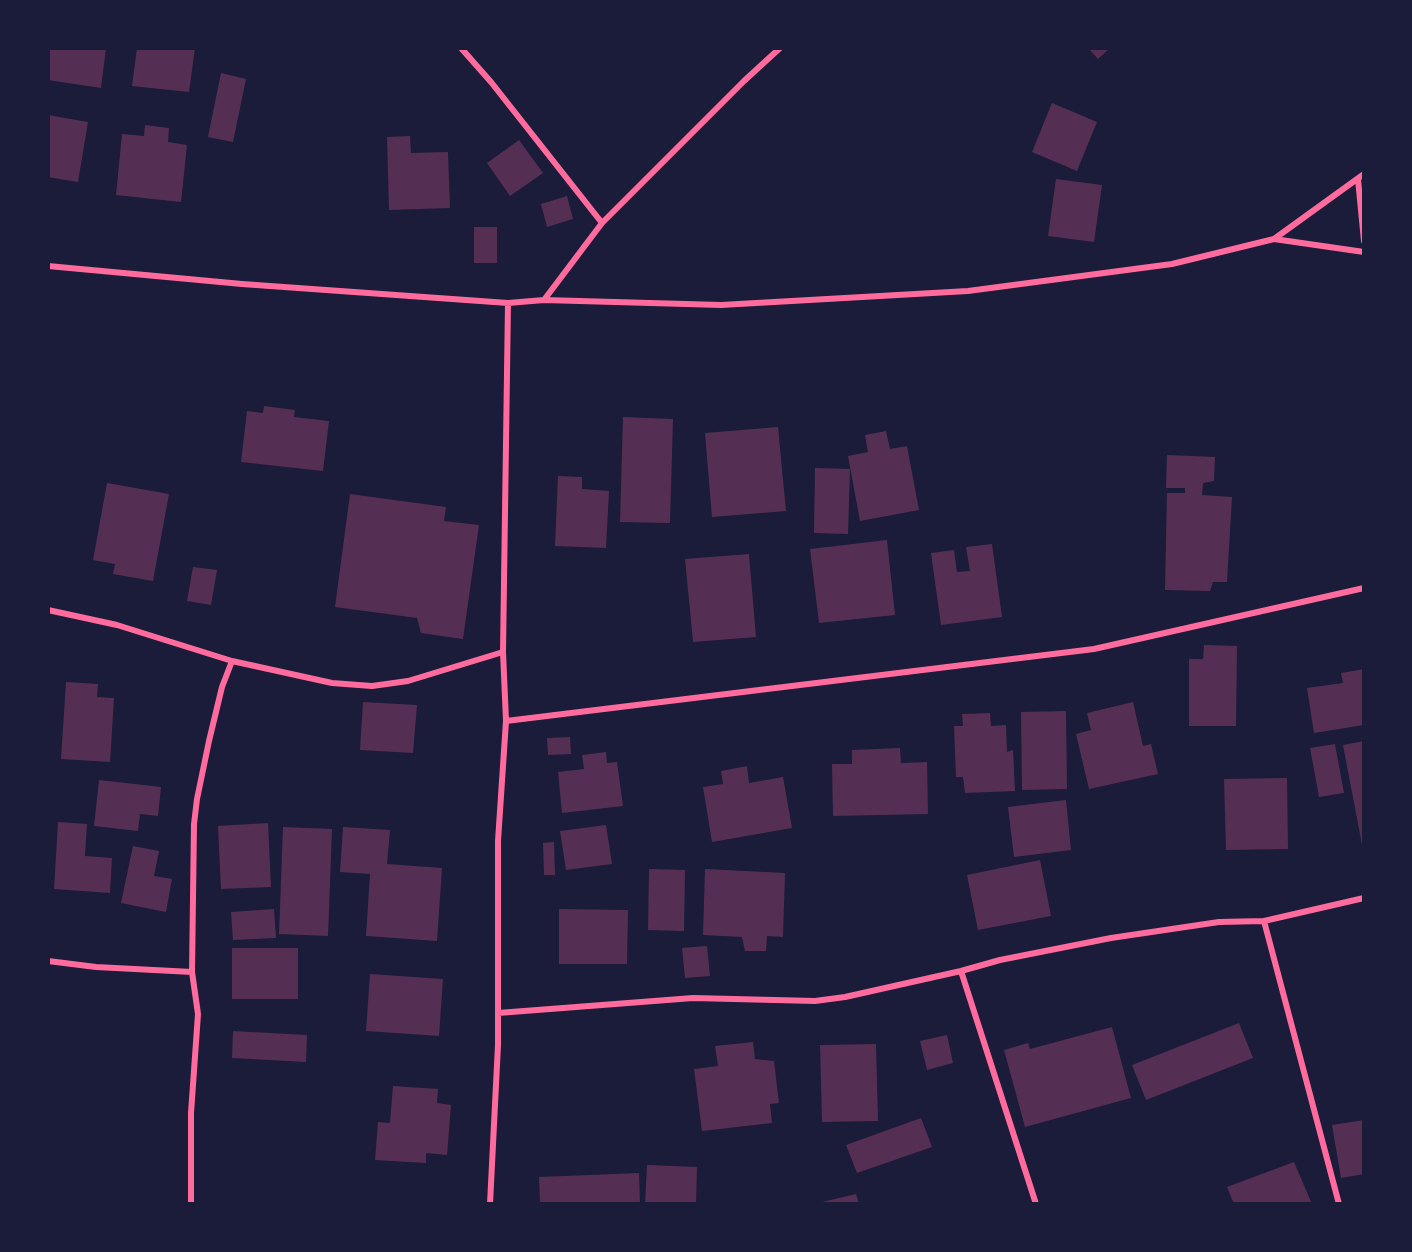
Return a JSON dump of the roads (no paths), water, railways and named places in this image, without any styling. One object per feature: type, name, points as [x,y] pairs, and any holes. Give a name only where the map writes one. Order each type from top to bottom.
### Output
[{"type":"street","points":[[461,48],[491,82],[602,223]]},
{"type":"street","points":[[544,300],[602,223],[780,48]]},
{"type":"street","points":[[48,266],[242,284],[508,303],[544,300],[721,305],[968,291],[1172,264],[1274,239],[1364,174]]},
{"type":"street","points":[[1358,179],[1364,241]]},
{"type":"street","points":[[1274,239],[1364,252]]},
{"type":"street","points":[[490,1204],[498,1045],[498,841],[506,721],[503,652],[508,303]]},
{"type":"street","points":[[506,721],[1094,649],[1364,588]]},
{"type":"street","points":[[48,610],[117,625],[232,661],[332,683],[372,686],[408,681],[503,652]]},
{"type":"street","points":[[191,1204],[191,1113],[198,1014],[192,972],[194,824],[208,741],[222,687],[232,661]]},
{"type":"street","points":[[498,1013],[693,998],[816,1001],[845,997],[1000,960],[1111,938],[1219,922],[1264,921],[1364,898]]},
{"type":"street","points":[[1264,921],[1339,1204]]},
{"type":"street","points":[[48,961],[96,967],[192,972]]},
{"type":"street","points":[[961,971],[1036,1204]]}]
